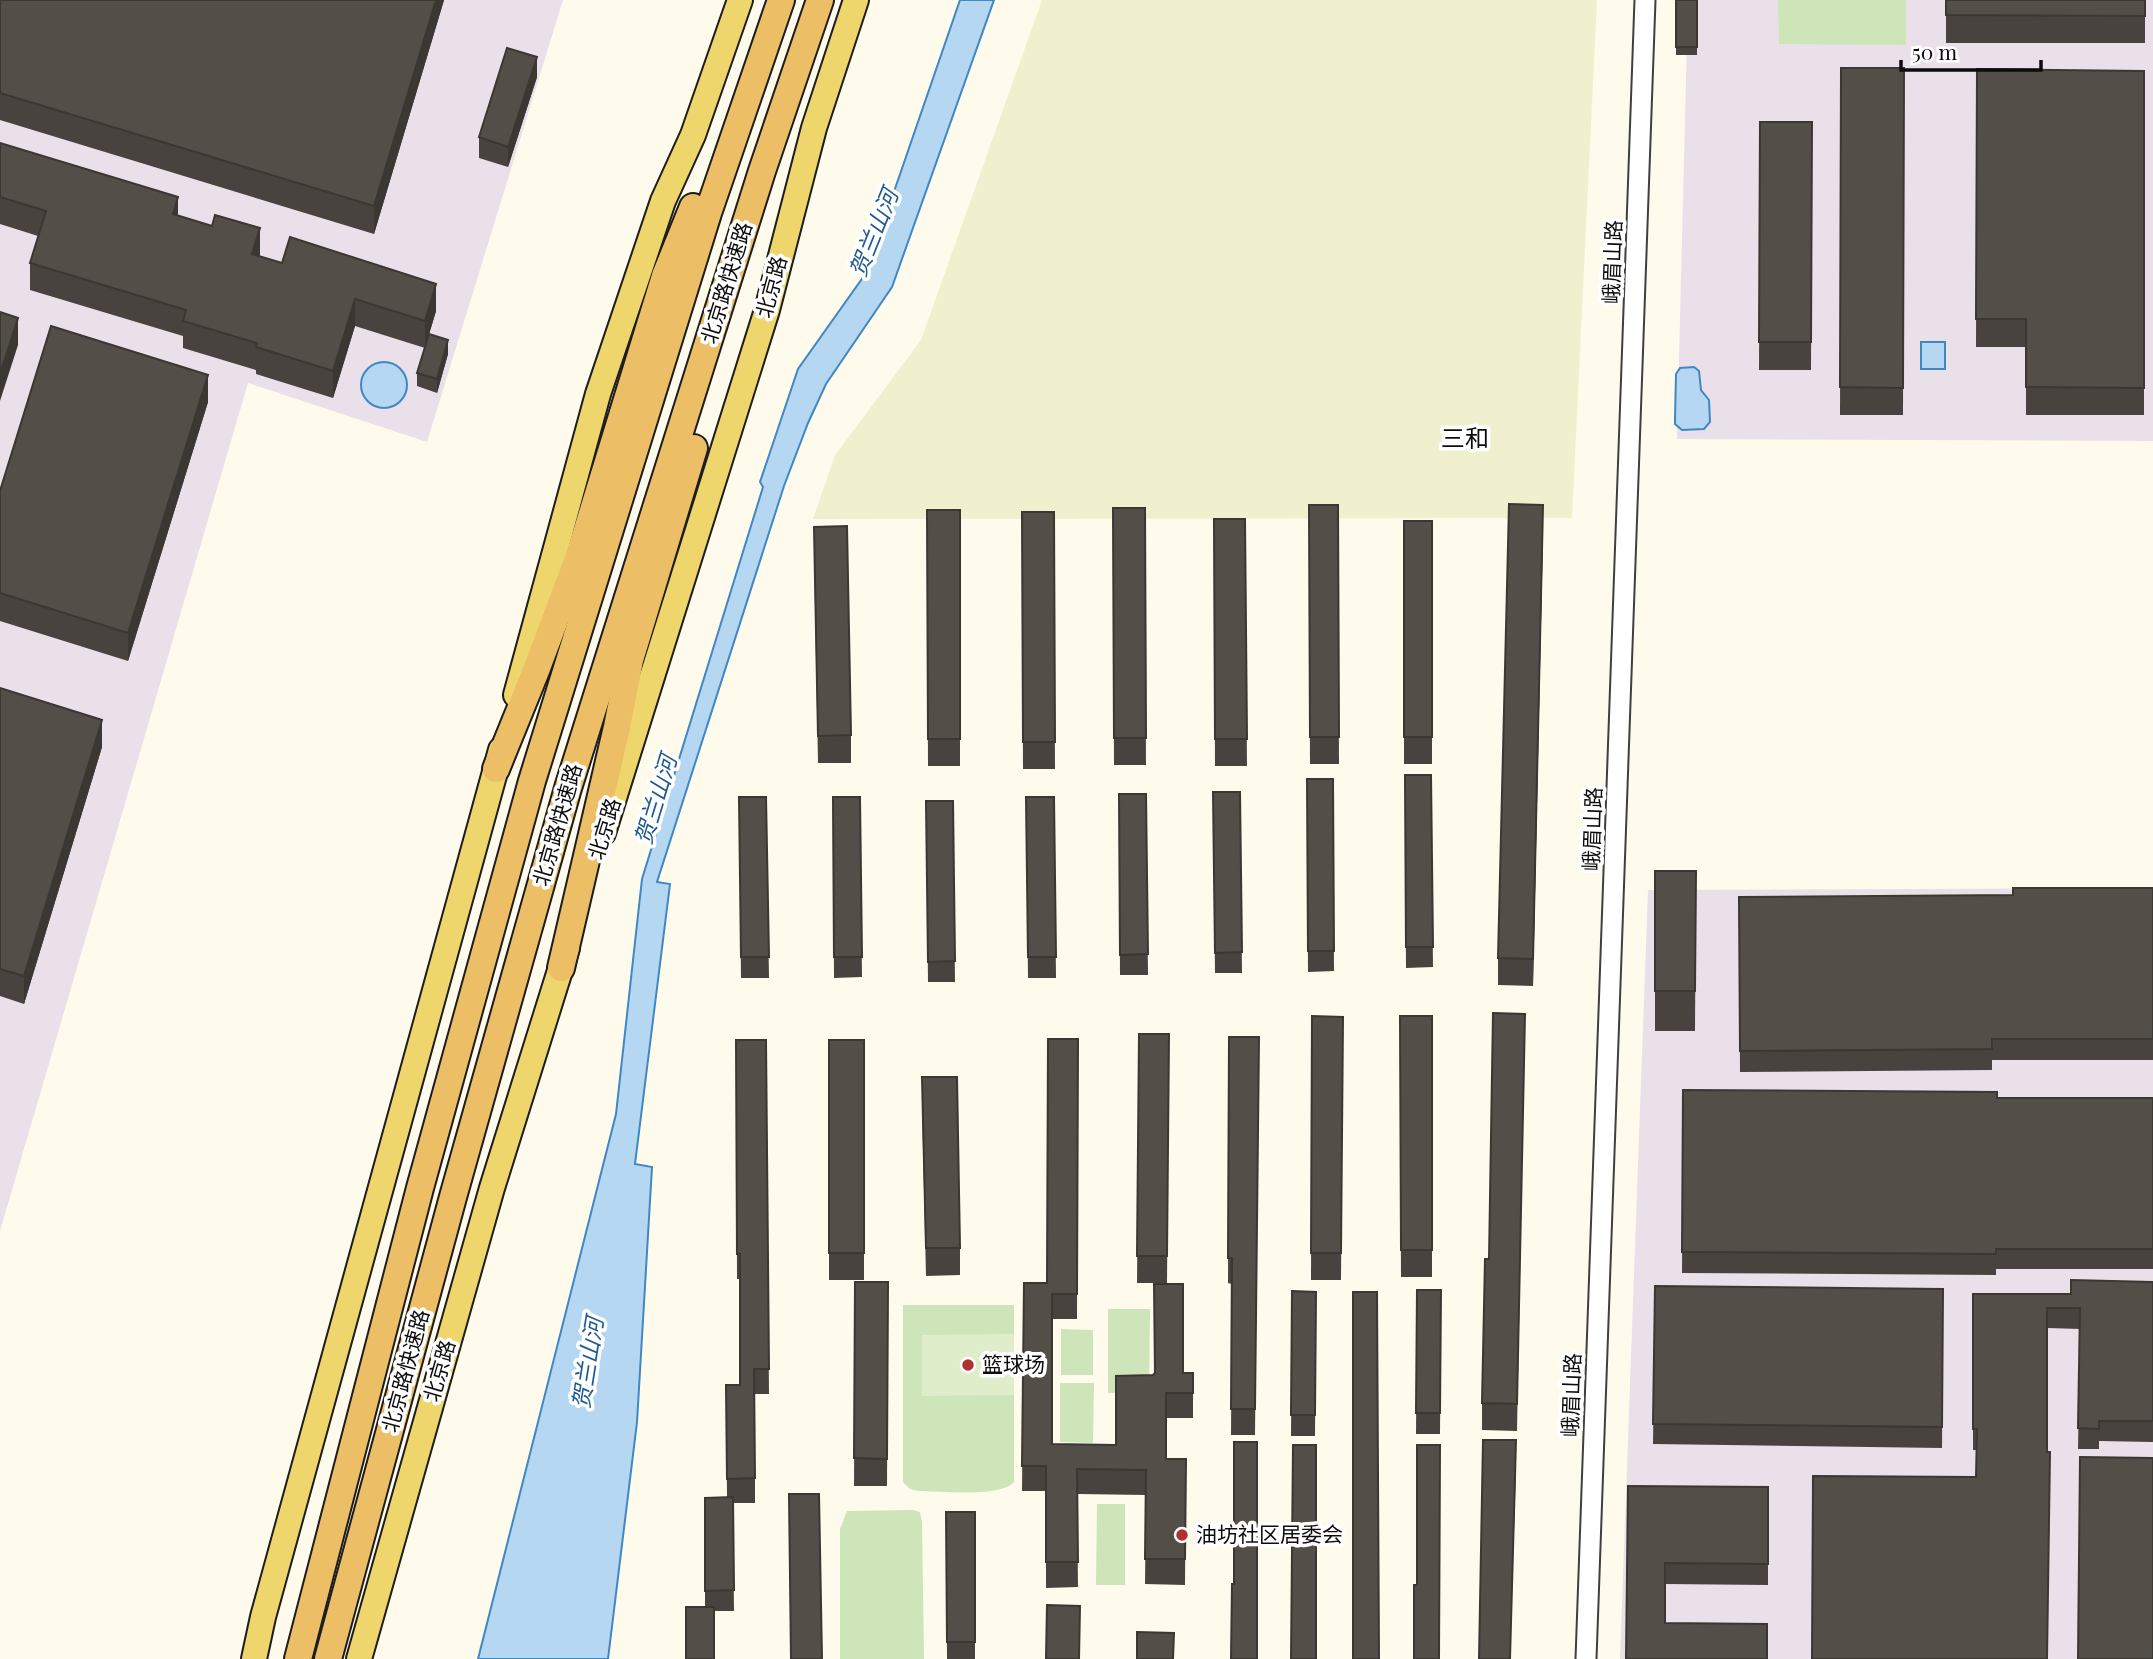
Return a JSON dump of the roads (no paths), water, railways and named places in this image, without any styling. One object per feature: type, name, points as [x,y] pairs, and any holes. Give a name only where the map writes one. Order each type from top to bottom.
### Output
[{"type":"highway","name":"北京路快速路","points":[[298,1659],[420,1188],[532,781],[708,213],[781,0]]},
{"type":"highway","name":"北京路快速路","points":[[328,1659],[453,1197],[568,788],[762,171],[820,0]]},
{"type":"highway","points":[[496,769],[579,556],[665,276],[694,205],[759,66]]},
{"type":"highway","points":[[561,968],[630,660],[731,322],[762,171]]},
{"type":"main road","points":[[254,1659],[263,1617],[598,394],[663,201],[693,135],[740,0]]},
{"type":"main road","name":"北京路","points":[[359,1659],[492,1188],[767,310],[814,128],[856,0]]},
{"type":"street","name":"峨眉山路","points":[[1586,1659],[1646,0]]},
{"type":"water","name":"贺兰山河","points":[[960,0],[994,0],[892,287],[826,384],[808,423],[784,486],[657,882],[670,884],[635,1164],[652,1167],[637,1422],[608,1659],[478,1659],[616,1114],[642,879],[763,487],[760,482],[798,369],[866,273]]},
{"type":"water","points":[[1921,342],[1945,342],[1945,369],[1921,369]]},
{"type":"water","points":[[384,362],[393,363],[400,369],[406,376],[406,394],[400,401],[393,407],[384,408],[375,407],[368,401],[362,394],[361,385],[362,376],[368,369],[375,363]]},
{"type":"water","points":[[1694,367],[1699,371],[1701,390],[1709,400],[1710,422],[1704,429],[1682,430],[1675,424],[1676,374],[1680,368]]},
{"type":"place","name":"篮球场","points":[[968,1365]]},
{"type":"place","name":"油坊社区居委会","points":[[1182,1535]]},
{"type":"district","name":"三和","points":[[1465,439]]}]
